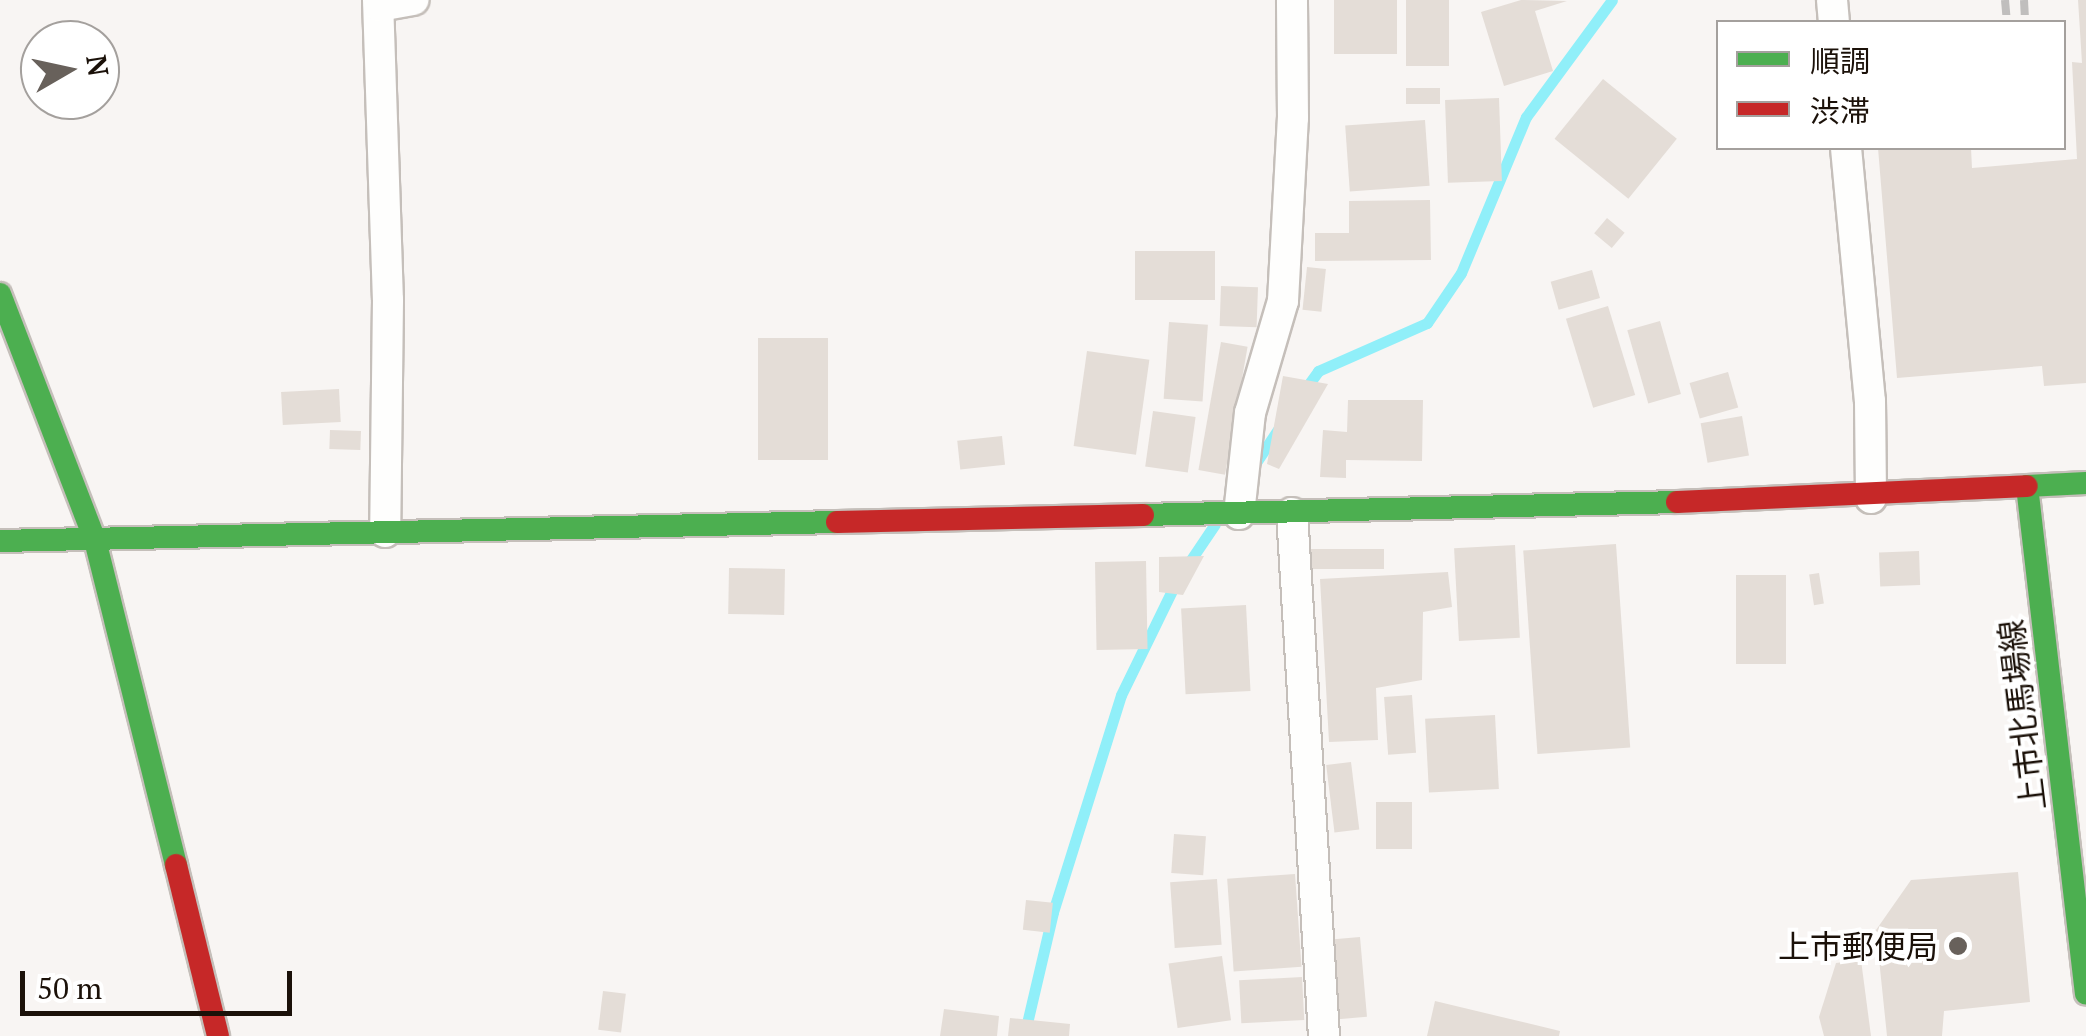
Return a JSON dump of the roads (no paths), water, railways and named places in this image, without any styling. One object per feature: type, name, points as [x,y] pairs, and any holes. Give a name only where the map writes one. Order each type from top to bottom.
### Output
[{"type":"street","points":[[385,532],[388,300],[378,3],[413,0]]},
{"type":"street","points":[[1239,514],[1250,413],[1283,301],[1294,118],[1292,0]]},
{"type":"street","points":[[1846,150],[1870,401],[1871,498]]},
{"type":"street","points":[[0,294],[95,540],[218,1036]]},
{"type":"street","points":[[0,541],[1871,498],[2086,484]]},
{"type":"street","name":"上市北馬場線","points":[[2027,486],[2086,994]]},
{"type":"street","points":[[1292,512],[1324,1036]]},
{"type":"waterway","points":[[1303,392],[1318,371],[1427,323],[1461,273],[1526,117],[1612,0]]},
{"type":"waterway","points":[[1253,467],[1279,428]]},
{"type":"waterway","points":[[1186,567],[1215,524]]},
{"type":"waterway","points":[[1024,1036],[1053,912],[1121,695],[1176,582]]},
{"type":"railway","points":[[2005,0],[2007,20]]},
{"type":"railway","points":[[2024,0],[2025,20]]},
{"type":"place","name":"上市郵便局","points":[[1958,946]]}]
